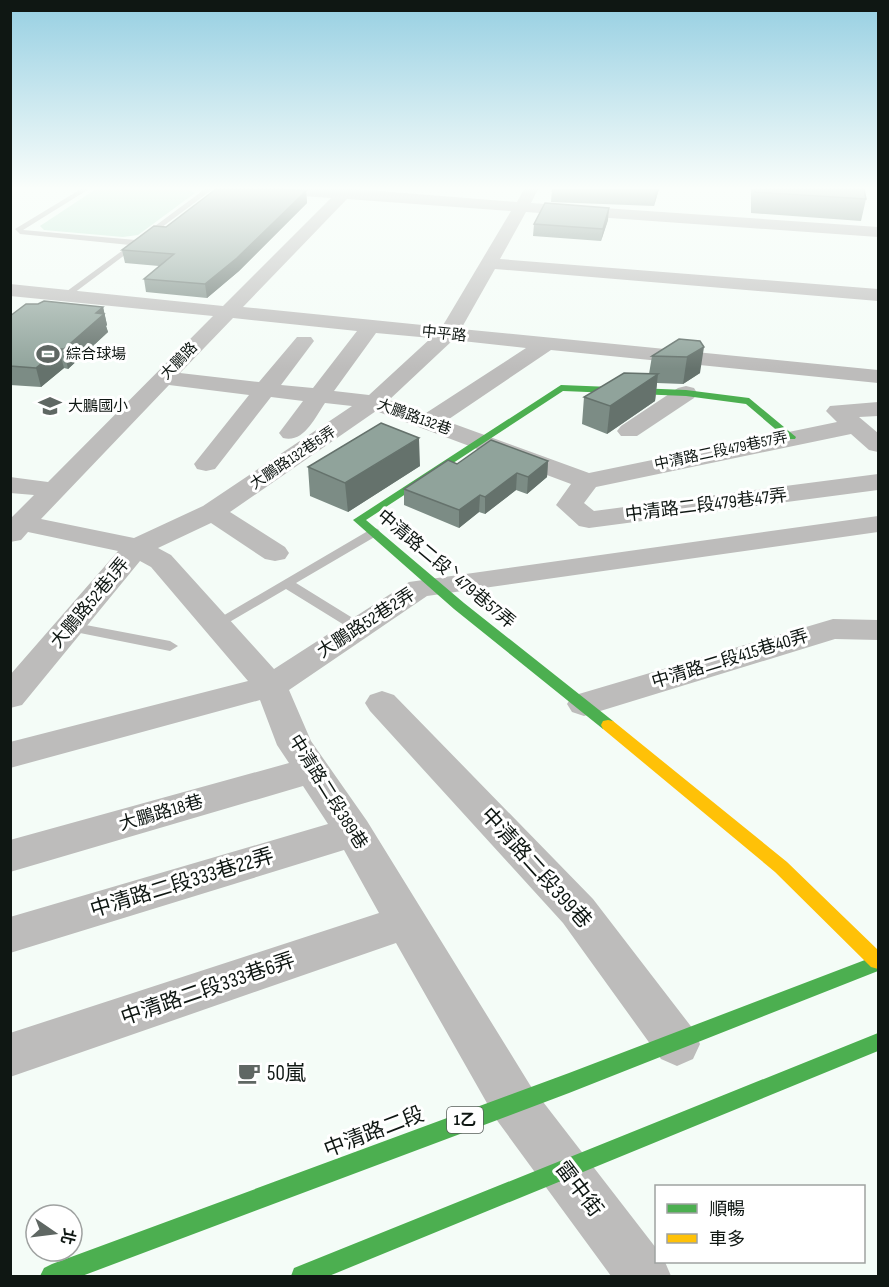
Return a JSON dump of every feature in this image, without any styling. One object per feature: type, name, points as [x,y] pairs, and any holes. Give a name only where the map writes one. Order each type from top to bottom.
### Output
[{"type":"street","name":"大鵬路","points":[[16,528],[289,249]]},
{"type":"street","name":"大鵬路132巷6弄","points":[[213,512],[374,402],[448,334],[497,249]]},
{"type":"street","points":[[489,263],[879,295]]},
{"type":"street","name":"中平路","points":[[10,291],[879,377]]},
{"type":"street","points":[[291,433],[371,326]]},
{"type":"street","points":[[206,464],[304,341]]},
{"type":"street","points":[[429,422],[548,343]]},
{"type":"street","name":"大鵬路132巷","points":[[162,378],[374,402],[587,481]]},
{"type":"street","name":"中清路二段ˋ479巷57弄","points":[[791,437],[749,401],[686,393],[561,388],[359,520],[435,587],[584,704],[769,856],[879,962]]},
{"type":"street","points":[[629,431],[686,393]]},
{"type":"street","name":"中清路二段479巷57弄","points":[[587,481],[791,437],[879,409]]},
{"type":"street","points":[[847,419],[878,445]]},
{"type":"street","name":"中清路二段479巷47弄","points":[[587,481],[569,505],[589,520],[879,482]]},
{"type":"street","points":[[10,485],[54,490]]},
{"type":"street","points":[[213,512],[275,553]]},
{"type":"street","name":"大鵬路52巷1弄","points":[[11,697],[136,548],[213,512]]},
{"type":"street","name":"大鵬路52巷2弄","points":[[10,755],[271,686],[419,588],[879,524]]},
{"type":"street","name":"中清路二段389巷","points":[[16,528],[102,538],[136,548],[161,561],[271,686],[295,745],[353,832],[513,1102]]},
{"type":"street","name":"中清路二段415巷40弄","points":[[584,704],[833,628],[879,630]]},
{"type":"street","name":"中清路二段399巷","points":[[382,703],[578,911],[676,1044]]},
{"type":"street","name":"大鵬路18巷","points":[[10,856],[312,770]]},
{"type":"street","name":"中清路二段333巷22弄","points":[[10,935],[353,832]]},
{"type":"street","name":"中清路二段333巷6弄","points":[[10,1055],[406,922]]},
{"type":"street","name":"中清路二段","points":[[52,1276],[513,1102],[676,1044],[879,962]]},
{"type":"street","points":[[302,1276],[563,1168],[879,1042]]},
{"type":"street","name":"雷中街","points":[[513,1102],[644,1276]]},
{"type":"lane","points":[[66,296],[130,249]]},
{"type":"lane","points":[[216,624],[372,532]]},
{"type":"lane","points":[[286,583],[359,628]]},
{"type":"lane","points":[[70,627],[170,645]]},
{"type":"building","points":[[246,249],[205,284],[144,279],[174,254],[122,250]]},
{"type":"building","points":[[44,301],[103,307],[96,313],[104,314],[64,349],[59,349],[36,368],[10,366],[10,316],[26,304],[38,304]]},
{"type":"building","points":[[679,339],[700,341],[704,347],[687,357],[652,356]]},
{"type":"building","points":[[624,373],[658,374],[610,406],[584,397]]},
{"type":"building","points":[[381,423],[419,438],[345,483],[308,467]]},
{"type":"building","points":[[491,440],[548,461],[528,477],[517,473],[485,497],[480,495],[459,510],[404,489],[448,460],[457,464]]},
{"type":"traffic: fast","points":[[608,725],[459,606],[359,520],[561,388],[686,393],[749,401],[791,437]]},
{"type":"traffic: fast","points":[[52,1276],[569,1083],[878,963]]},
{"type":"traffic: fast","points":[[302,1276],[878,1042]]},
{"type":"traffic: slow","points":[[608,725],[781,867],[878,961]]},
{"type":"place","name":"綜合球場","points":[[48,354]]},
{"type":"place","name":"大鵬國小","points":[[50,406]]},
{"type":"place","name":"50嵐","points":[[249,1073]]}]
